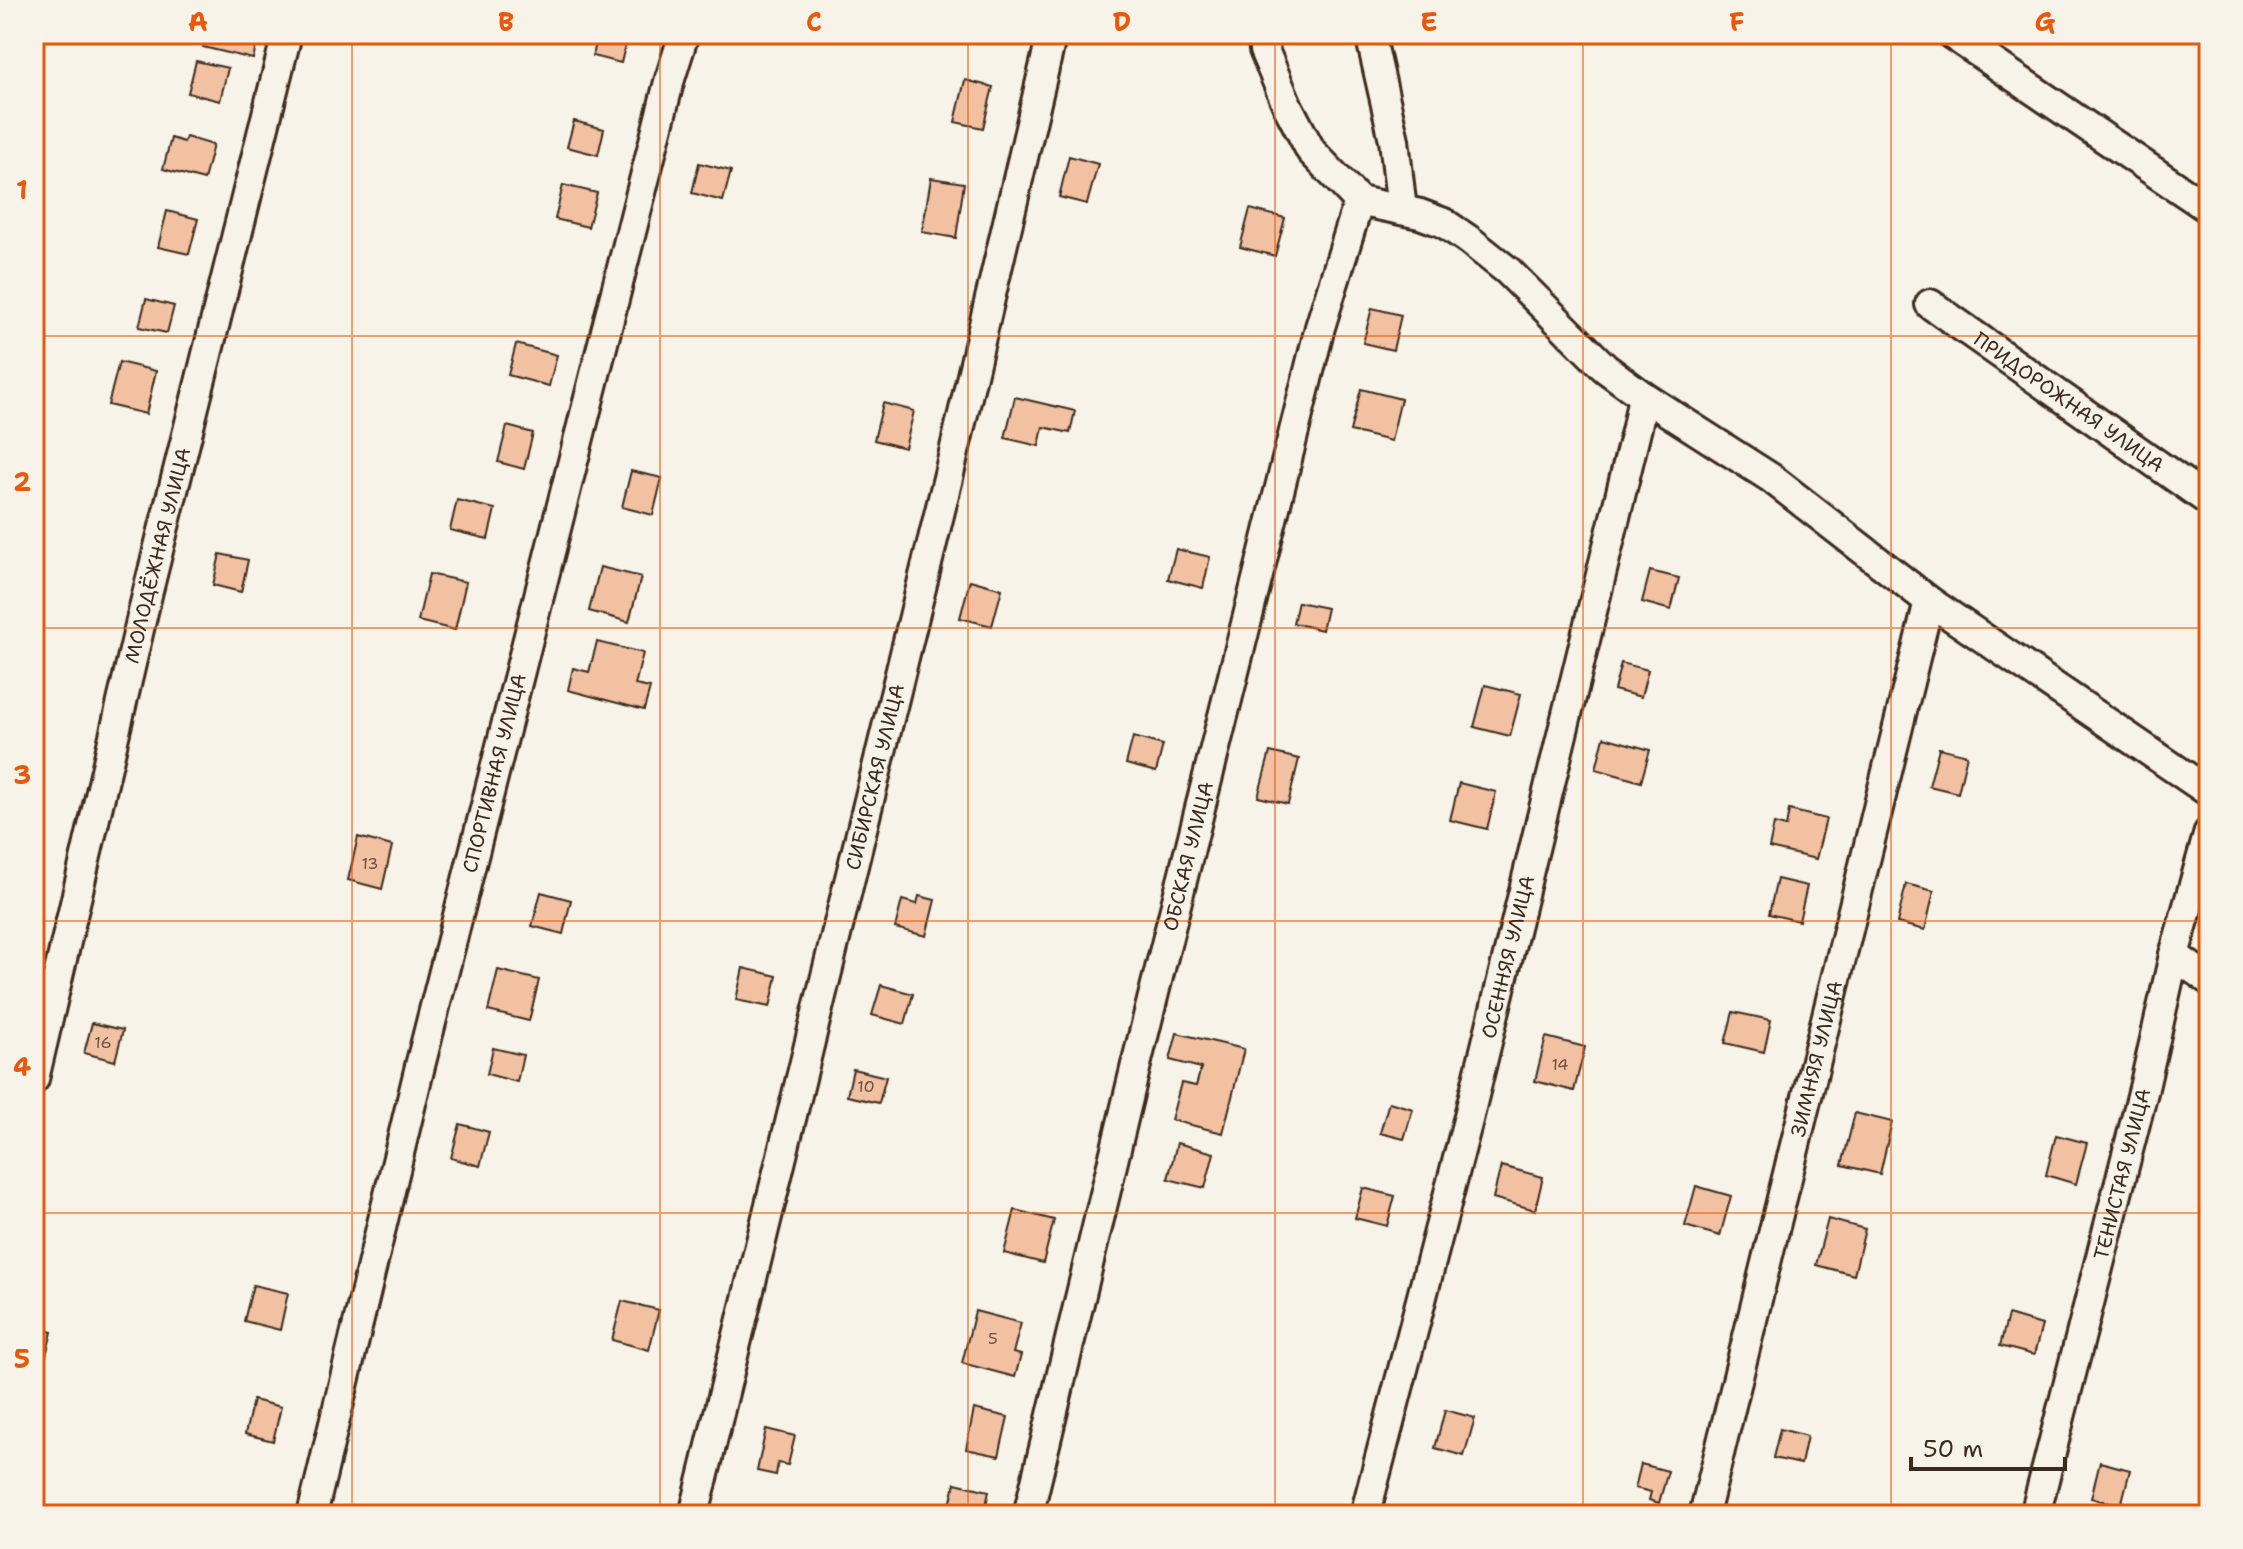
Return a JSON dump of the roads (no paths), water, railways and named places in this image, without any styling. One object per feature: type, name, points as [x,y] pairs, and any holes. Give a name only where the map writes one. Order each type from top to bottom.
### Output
[{"type":"street","name":"МОЛОДЁЖНАЯ УЛИЦА","points":[[34,1079],[147,595],[287,34]]},
{"type":"street","name":"СПОРТИВНАЯ УЛИЦА","points":[[312,1515],[420,1066],[669,82],[684,34]]},
{"type":"street","points":[[1262,34],[1264,50],[1311,151],[1359,201],[1444,223],[1469,240],[1508,271],[1605,368],[1771,478],[1929,601],[2209,792]]},
{"type":"street","points":[[1370,34],[1394,140],[1402,210]]},
{"type":"street","points":[[1951,34],[2209,209]]},
{"type":"street","name":"СИБИРСКАЯ УЛИЦА","points":[[694,1515],[948,478],[1052,36]]},
{"type":"street","name":"ОБСКАЯ УЛИЦА","points":[[1028,1515],[1132,1080],[1320,327],[1359,201]]},
{"type":"street","name":"ПРИДОРОЖНАЯ УЛИЦА","points":[[1930,304],[2209,501]]},
{"type":"street","name":"ОСЕННЯЯ УЛИЦА","points":[[1365,1515],[1468,1120],[1643,396]]},
{"type":"street","name":"ЗИМНЯЯ УЛИЦА","points":[[1704,1515],[1929,601]]},
{"type":"street","name":"ТЕНИСТАЯ УЛИЦА","points":[[2035,1515],[2144,1088],[2174,955],[2209,832]]},
{"type":"street","points":[[2174,955],[2209,980]]}]
